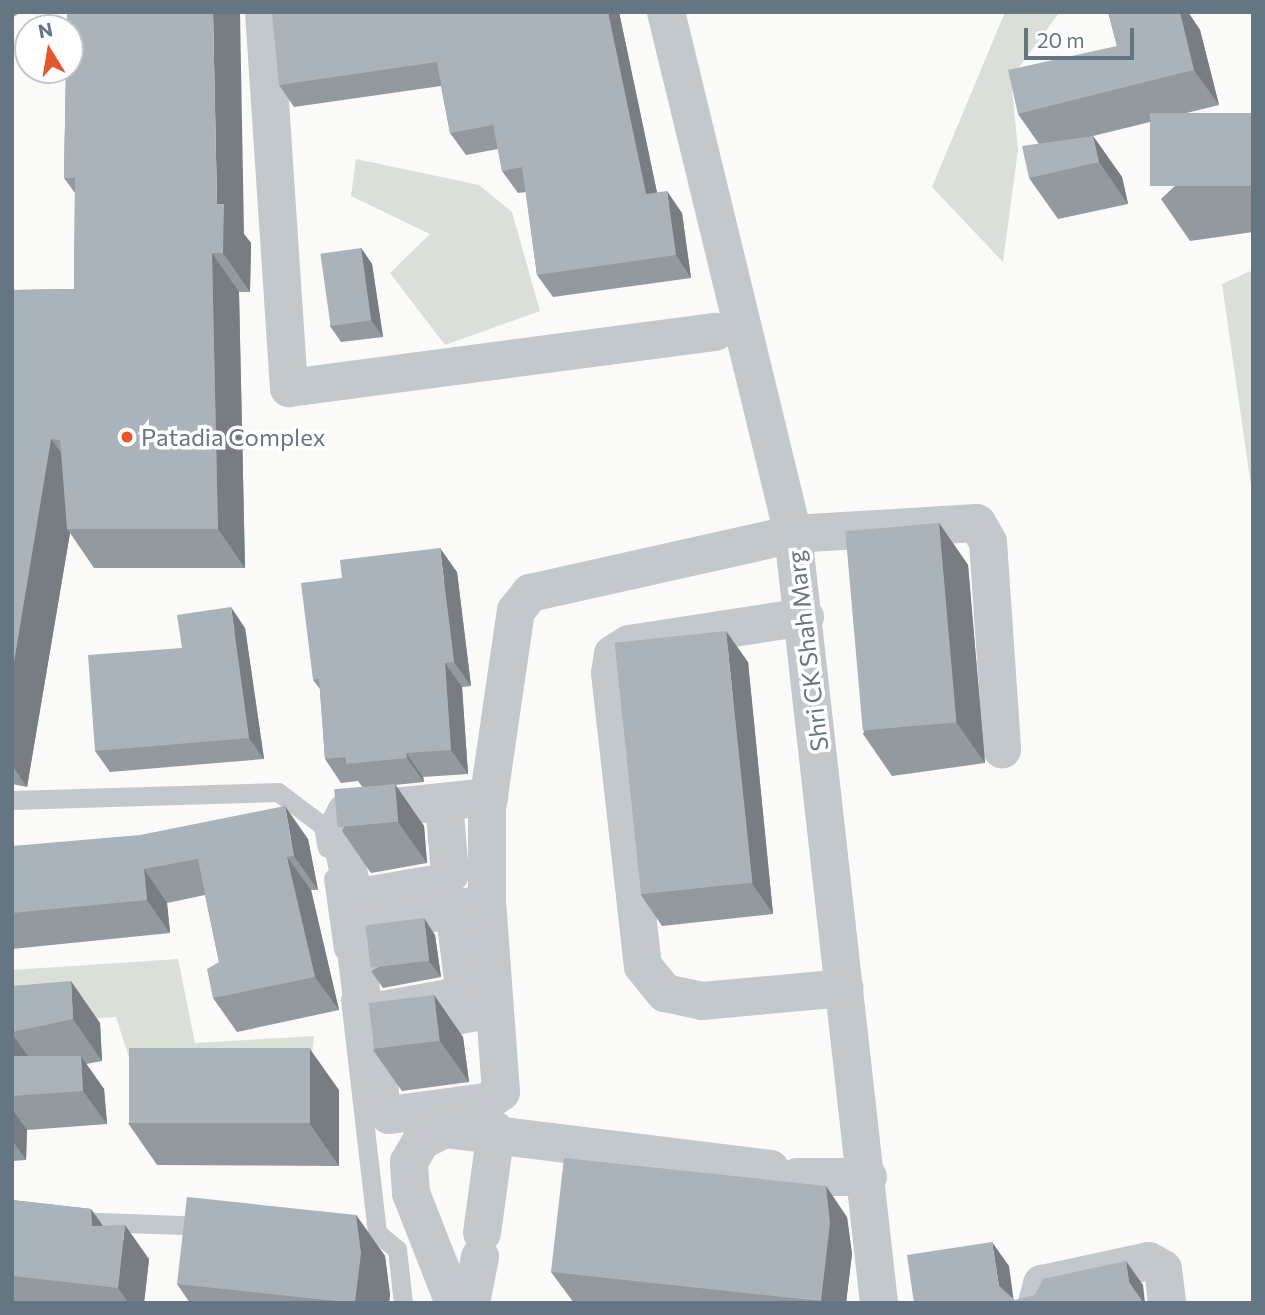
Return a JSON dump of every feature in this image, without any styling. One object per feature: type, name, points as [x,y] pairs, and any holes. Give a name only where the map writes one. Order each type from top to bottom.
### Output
[{"type":"street","points":[[264,12],[289,388],[715,332]]},
{"type":"street","name":"Shri CK Shah Marg","points":[[666,12],[793,534],[806,617],[844,988],[868,1177],[879,1303]]},
{"type":"street","points":[[494,1009],[470,906],[516,611],[530,593],[793,534],[976,523],[988,542],[1002,750]]},
{"type":"street","points":[[806,617],[629,644],[613,654],[610,673],[643,966],[665,993],[702,1001],[844,988]]},
{"type":"street","points":[[444,802],[489,797]]},
{"type":"street","points":[[454,1303],[411,1193],[409,1162],[421,1142],[445,1129],[496,1131],[784,1173],[868,1177]]},
{"type":"street","points":[[471,1303],[496,1131]]},
{"type":"street","points":[[1037,1303],[1042,1284],[1149,1261],[1163,1269],[1167,1303]]},
{"type":"lane","points":[[12,800],[278,792],[323,826],[377,1233]]},
{"type":"lane","points":[[72,1220],[225,1227]]},
{"type":"lane","points":[[349,1232],[377,1233],[397,1249],[403,1303]]},
{"type":"shaded area","points":[[1005,12],[1059,13],[1011,78],[1018,150],[1003,262],[932,187]]},
{"type":"shaded area","points":[[356,159],[479,185],[512,212],[540,311],[445,345],[390,273],[430,234],[351,196]]},
{"type":"shaded area","points":[[1253,270],[1253,500],[1222,284]]},
{"type":"shaded area","points":[[178,959],[195,1043],[314,1036],[310,1075],[135,1076],[116,1017],[12,1024],[12,970]]},
{"type":"building","points":[[213,12],[217,204],[224,204],[223,253],[212,253],[218,529],[67,529],[60,440],[51,439],[12,674],[12,290],[74,289],[75,178],[64,178],[66,84],[84,84],[84,14],[67,14]]},
{"type":"building","points":[[272,12],[608,12],[646,194],[667,191],[676,255],[537,275],[522,167],[502,171],[493,125],[450,133],[437,62],[279,85]]},
{"type":"building","points":[[1108,12],[1180,12],[1194,70],[1018,114],[1008,70],[1117,46]]},
{"type":"building","points":[[1150,113],[1253,113],[1253,186],[1150,186]]},
{"type":"building","points":[[1093,136],[1099,162],[1029,178],[1022,146]]},
{"type":"building","points":[[361,248],[371,320],[331,326],[320,254]]},
{"type":"building","points":[[939,523],[956,722],[863,730],[845,531]]},
{"type":"building","points":[[440,548],[454,662],[445,663],[451,750],[406,753],[407,758],[346,764],[346,757],[325,759],[319,679],[313,680],[301,583],[342,578],[340,560]]},
{"type":"building","points":[[231,607],[249,738],[95,751],[88,655],[182,648],[177,615]]},
{"type":"building","points":[[726,631],[752,883],[641,894],[615,643]]},
{"type":"building","points":[[395,784],[398,822],[338,827],[334,789]]},
{"type":"building","points":[[285,806],[294,856],[287,857],[315,977],[213,998],[207,969],[219,962],[198,859],[144,869],[147,900],[12,913],[12,846],[140,835]]},
{"type":"building","points":[[424,918],[429,961],[371,968],[365,925]]},
{"type":"building","points":[[71,981],[73,1019],[12,1032],[12,986]]},
{"type":"building","points":[[434,995],[440,1041],[374,1049],[368,1003]]},
{"type":"building","points":[[129,1048],[310,1048],[310,1123],[129,1123]]},
{"type":"building","points":[[12,1056],[81,1056],[83,1091],[12,1096]]},
{"type":"building","points":[[564,1158],[826,1186],[830,1223],[821,1301],[551,1272]]},
{"type":"building","points":[[187,1197],[356,1215],[361,1253],[355,1303],[177,1284]]},
{"type":"building","points":[[12,1200],[91,1209],[92,1226],[125,1225],[118,1288],[12,1276]]},
{"type":"building","points":[[992,1242],[999,1286],[1015,1300],[1035,1295],[1043,1279],[1126,1261],[1129,1282],[1142,1303],[914,1303],[907,1255]]},
{"type":"place","name":"Patadia Complex","points":[[127,437]]}]
